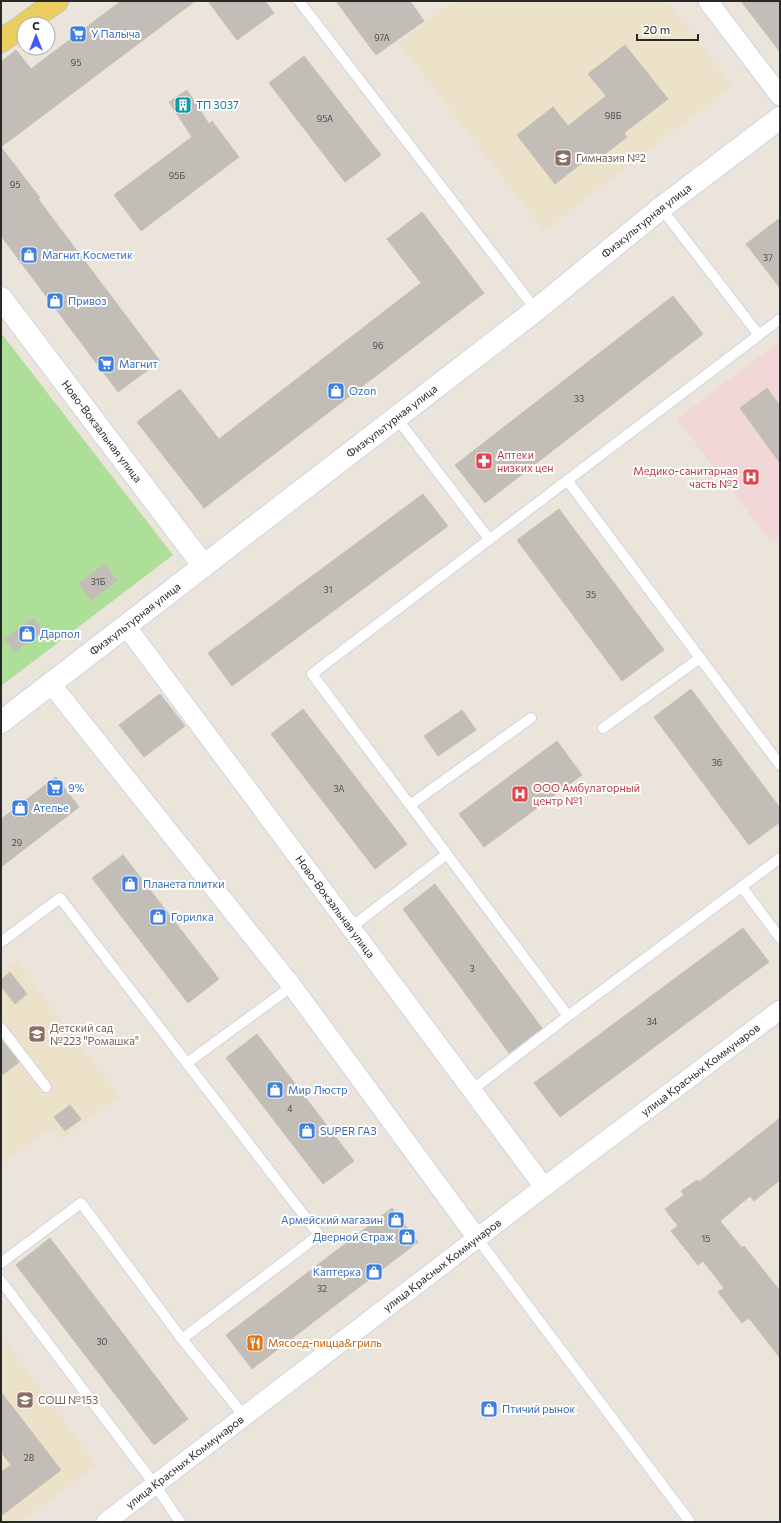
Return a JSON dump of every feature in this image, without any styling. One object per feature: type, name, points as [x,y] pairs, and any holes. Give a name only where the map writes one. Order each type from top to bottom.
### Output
[{"type":"main road","points":[[35,16],[57,1]]},
{"type":"main road","points":[[1,41],[16,30]]},
{"type":"street","points":[[708,1],[780,96]]},
{"type":"street","name":"Физкультурная улица","points":[[1,722],[536,310],[660,208],[780,118]]},
{"type":"street","name":"Ново-Вокзальная улица","points":[[1,298],[203,565]]},
{"type":"street","name":"Ново-Вокзальная улица","points":[[126,626],[544,1187]]},
{"type":"street","points":[[51,684],[292,986],[477,1238]]},
{"type":"street","name":"улица Красных Коммунаров","points":[[106,1522],[544,1187],[780,1010]]},
{"type":"lane","points":[[299,1],[536,310]]},
{"type":"lane","points":[[660,208],[759,335]]},
{"type":"lane","points":[[568,1016],[312,674],[780,319]]},
{"type":"lane","points":[[396,417],[489,539]]},
{"type":"lane","points":[[567,480],[780,765]]},
{"type":"lane","points":[[602,728],[700,658]]},
{"type":"lane","points":[[410,805],[531,718]]},
{"type":"lane","points":[[350,928],[447,854]]},
{"type":"lane","points":[[472,1090],[568,1016],[780,858]]},
{"type":"lane","points":[[742,887],[780,938]]},
{"type":"lane","points":[[1,942],[60,898],[319,1235],[182,1339]]},
{"type":"lane","points":[[187,1063],[292,986]]},
{"type":"lane","points":[[1,1028],[46,1087]]},
{"type":"lane","points":[[1,1263],[81,1203],[182,1339],[244,1416]]},
{"type":"lane","points":[[477,1238],[690,1522]]},
{"type":"lane","points":[[1,1281],[155,1485],[180,1522]]},
{"type":"shaded area","name":"Гимназия №2","points":[[454,1],[667,1],[732,86],[544,231],[399,43]]},
{"type":"shaded area","name":"Медико-санитарная часть №2","points":[[780,341],[780,536],[771,542],[677,419]]},
{"type":"shaded area","name":"Детский сад №223 \"Ромашка\"","points":[[16,961],[119,1096],[61,1140],[51,1128],[1,1165],[1,973]]},
{"type":"shaded area","name":"СОШ №153","points":[[1,1336],[97,1465],[20,1522],[1,1522]]},
{"type":"green space","points":[[1,333],[173,555],[1,686]]},
{"type":"building","points":[[121,1],[195,1],[1,147],[1,62],[16,50],[16,56],[21,56],[31,69],[48,56],[56,56],[56,50]]},
{"type":"building","points":[[208,1],[265,1],[274,13],[237,40]]},
{"type":"building","points":[[336,1],[410,1],[424,21],[376,55]]},
{"type":"building","points":[[741,1],[780,1],[780,52]]},
{"type":"building","points":[[625,45],[668,99],[624,133],[627,137],[601,157],[596,152],[555,184],[517,135],[553,107],[568,126],[606,96],[588,74]]},
{"type":"building","points":[[304,56],[381,155],[345,182],[269,83]]},
{"type":"building","points":[[187,90],[209,124],[212,121],[239,157],[141,231],[114,195],[192,137],[169,102]]},
{"type":"building","points":[[1,147],[40,198],[38,199],[160,361],[118,392],[1,236]]},
{"type":"building","points":[[422,212],[484,293],[204,508],[137,422],[180,389],[219,439],[421,283],[387,239]]},
{"type":"building","points":[[780,218],[780,288],[746,244]]},
{"type":"building","points":[[673,296],[703,334],[485,503],[455,465]]},
{"type":"building","points":[[767,388],[780,406],[780,463],[740,408]]},
{"type":"building","points":[[423,494],[448,526],[232,686],[208,653]]},
{"type":"building","points":[[559,509],[664,650],[622,681],[517,540]]},
{"type":"building","points":[[105,564],[117,581],[91,600],[79,583]]},
{"type":"building","points":[[34,618],[43,631],[14,652],[5,639]]},
{"type":"building","points":[[691,689],[780,808],[780,822],[749,845],[654,717]]},
{"type":"building","points":[[160,694],[185,726],[144,757],[119,725]]},
{"type":"building","points":[[303,709],[407,844],[375,869],[271,734]]},
{"type":"building","points":[[462,710],[476,730],[438,756],[424,736]]},
{"type":"building","name":"ООО Амбулаторный центр №1","points":[[557,741],[582,775],[484,847],[459,814]]},
{"type":"building","points":[[56,777],[79,807],[1,867],[1,819]]},
{"type":"building","points":[[123,855],[219,979],[188,1003],[92,878]]},
{"type":"building","points":[[435,884],[542,1028],[509,1053],[403,909]]},
{"type":"building","points":[[743,928],[769,962],[560,1117],[534,1083]]},
{"type":"building","points":[[10,972],[27,994],[15,1004],[1,986],[1,980]]},
{"type":"building","points":[[257,1034],[354,1161],[323,1184],[226,1058]]},
{"type":"building","points":[[1,1039],[19,1062],[1,1076]]},
{"type":"building","points":[[70,1105],[81,1119],[65,1131],[54,1117]]},
{"type":"building","points":[[780,1118],[780,1180],[754,1201],[750,1196],[720,1221],[742,1248],[744,1246],[780,1291],[780,1358],[749,1318],[742,1323],[718,1292],[724,1288],[703,1261],[698,1265],[671,1231],[678,1226],[665,1209],[684,1195],[681,1191],[697,1180],[699,1182]]},
{"type":"building","points":[[392,1208],[418,1242],[252,1369],[226,1335]]},
{"type":"building","points":[[50,1238],[188,1419],[154,1445],[16,1265]]},
{"type":"building","points":[[1,1392],[61,1470],[1,1516],[1,1472],[11,1465],[1,1452]]},
{"type":"place","name":"У Палыча","points":[[78,34]]},
{"type":"place","name":"ТП 3037","points":[[183,105]]},
{"type":"place","name":"Гимназия №2","points":[[563,158]]},
{"type":"place","name":"Магнит Косметик","points":[[29,255]]},
{"type":"place","name":"Привоз","points":[[55,301]]},
{"type":"place","name":"Магнит","points":[[106,364]]},
{"type":"place","name":"Ozon","points":[[336,391]]},
{"type":"place","name":"Аптеки низких цен","points":[[484,461]]},
{"type":"place","name":"Медико-санитарная часть №2","points":[[751,477]]},
{"type":"place","name":"Дарпол","points":[[27,634]]},
{"type":"place","name":"9%","points":[[55,788]]},
{"type":"place","name":"ООО Амбулаторный центр №1","points":[[520,794]]},
{"type":"place","name":"Ателье","points":[[20,808]]},
{"type":"place","name":"Планета плитки","points":[[130,884]]},
{"type":"place","name":"Горилка","points":[[158,917]]},
{"type":"place","name":"Детский сад №223 \"Ромашка\"","points":[[37,1034]]},
{"type":"place","name":"Мир Люстр","points":[[275,1090]]},
{"type":"place","name":"SUPER ГАЗ","points":[[307,1131]]},
{"type":"place","name":"Армейский магазин","points":[[396,1220]]},
{"type":"place","name":"Дверной Страж","points":[[407,1237]]},
{"type":"place","name":"Каптерка","points":[[374,1272]]},
{"type":"place","name":"Мясоед-пицца&гриль","points":[[255,1343]]},
{"type":"place","name":"СОШ №153","points":[[25,1400]]},
{"type":"place","name":"Птичий рынок","points":[[489,1409]]}]
